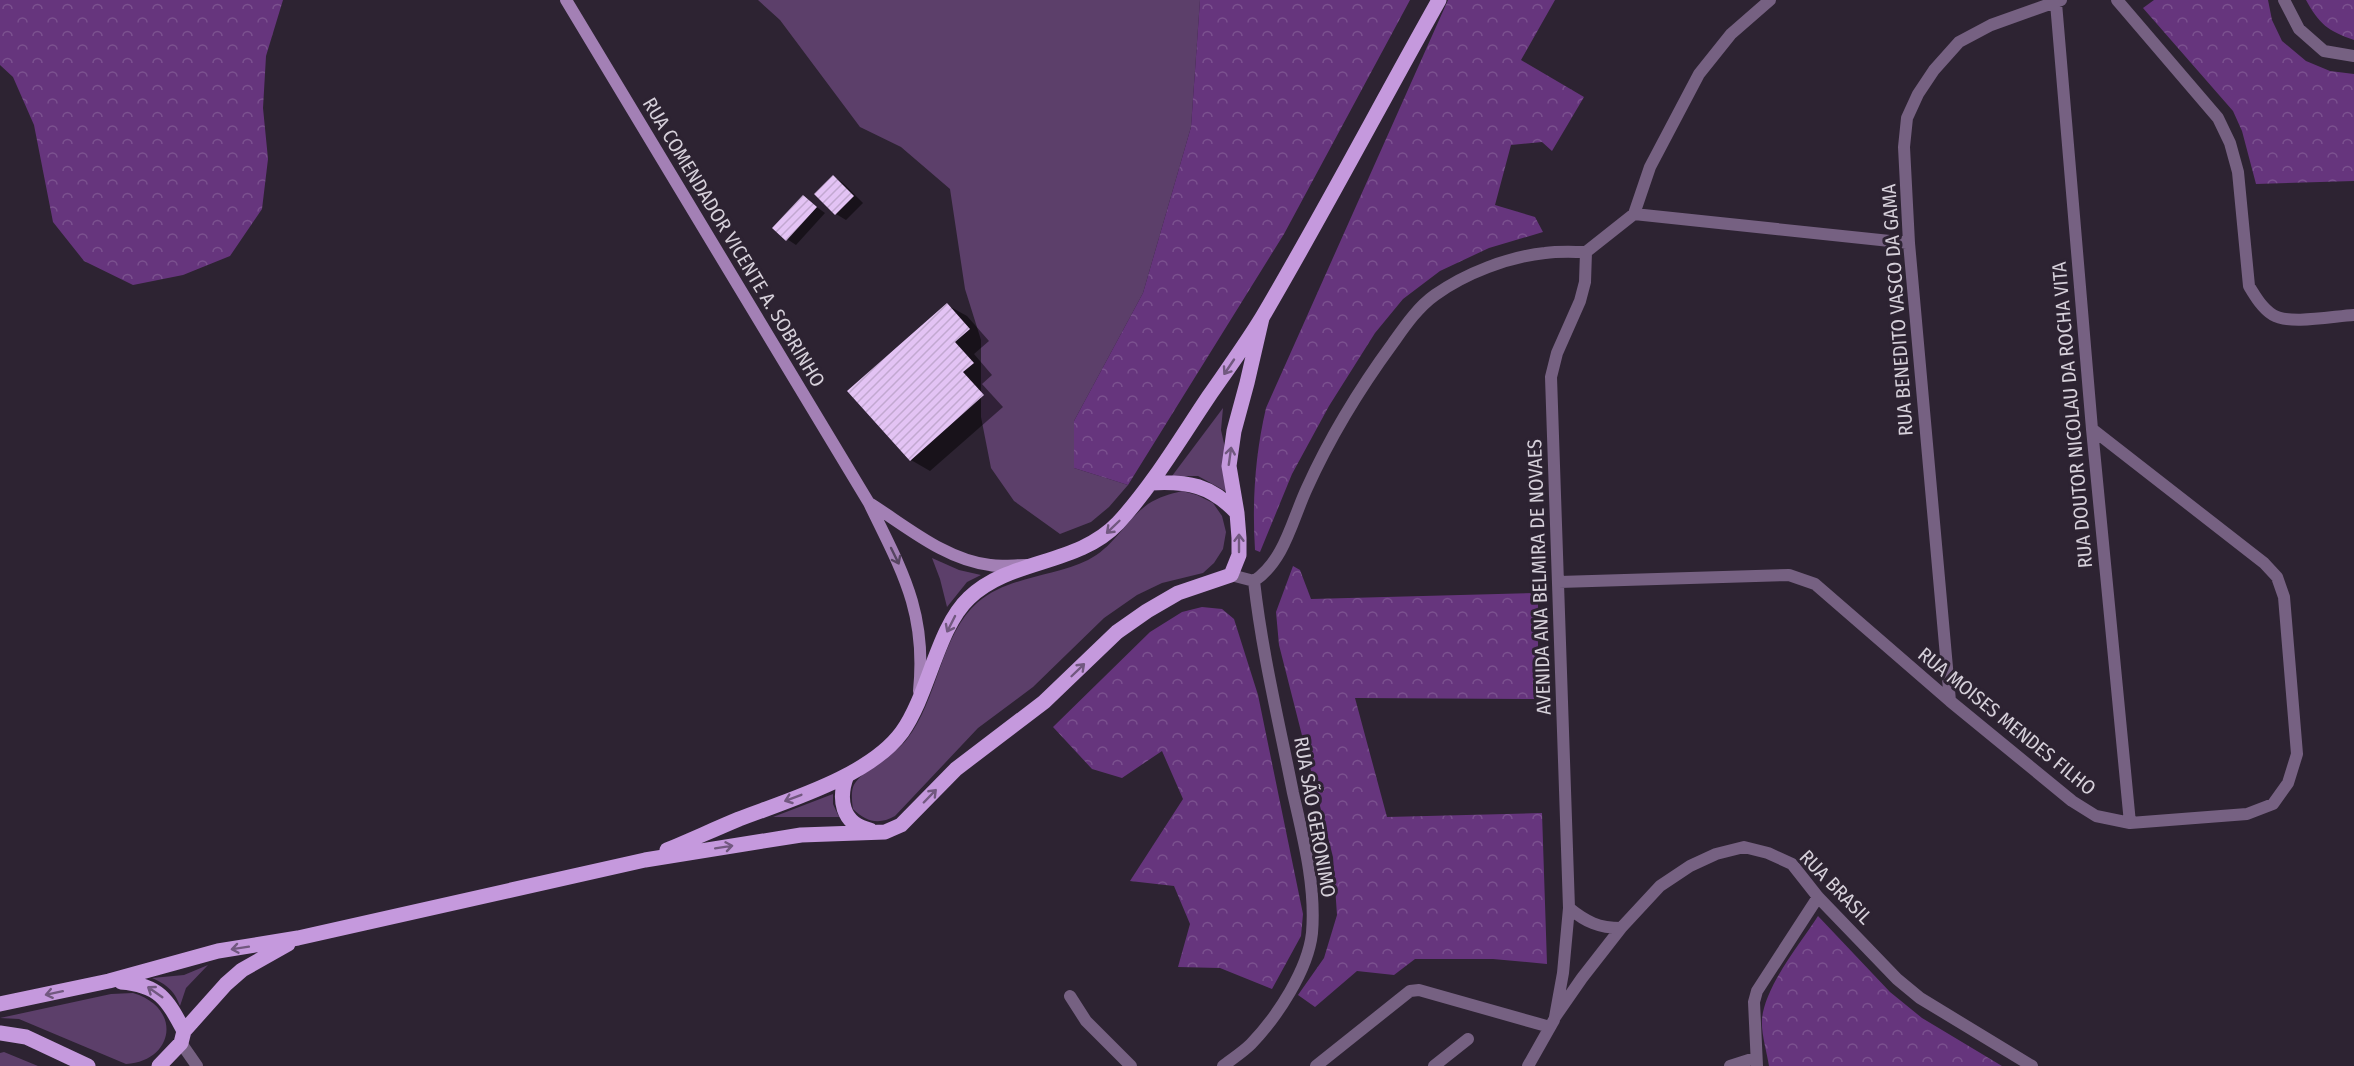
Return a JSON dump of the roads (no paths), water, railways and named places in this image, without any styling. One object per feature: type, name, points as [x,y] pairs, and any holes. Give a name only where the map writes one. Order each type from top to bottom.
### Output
[{"type":"main road","points":[[645,860],[732,822],[828,785],[872,760],[902,733],[917,704],[951,622],[965,601],[981,586],[1005,574],[1071,554],[1098,541],[1117,524],[1151,483],[1262,318],[1439,0]]},
{"type":"main road","points":[[0,1004],[109,981],[218,951],[298,938],[645,860],[801,836],[885,832],[901,825],[956,769],[1044,702],[1117,632],[1178,593],[1231,575],[1239,555],[1237,513],[1229,466],[1234,431],[1262,318]]},
{"type":"main road","points":[[1151,483],[1180,482],[1202,489],[1224,499],[1237,513]]},
{"type":"main road","points":[[847,775],[842,788],[842,804],[849,818],[861,828],[885,832]]},
{"type":"main road","points":[[159,1066],[210,1000],[242,970],[298,938]]},
{"type":"main road","points":[[109,981],[139,983],[157,991],[170,1005],[182,1037]]},
{"type":"main road","points":[[0,1033],[26,1037],[88,1066]]},
{"type":"street","name":"RUA COMENDADOR VICENTE A. SOBRINHO","points":[[566,0],[870,503],[902,571],[914,603],[922,662],[917,704]]},
{"type":"street","points":[[1231,575],[1254,581],[1268,572],[1277,559],[1307,487],[1365,382],[1410,320],[1434,296],[1465,277],[1508,261],[1545,253],[1586,252],[1634,214],[1650,167],[1699,74],[1731,34],[1770,0]]},
{"type":"street","points":[[2116,0],[2218,118],[2230,142],[2238,172],[2249,286],[2258,302],[2273,315],[2284,319],[2354,315]]},
{"type":"street","points":[[2284,0],[2298,28],[2324,51],[2354,56]]},
{"type":"street","name":"RUA BENEDITO VASCO DA GAMA","points":[[1950,701],[1909,243],[1904,147],[1907,118],[1918,94],[1934,70],[1959,42],[1991,25],[2059,1]]},
{"type":"street","name":"RUA DOUTOR NICOLAU DA ROCHA VITA","points":[[2059,1],[2092,429],[2130,823]]},
{"type":"street","points":[[1634,214],[1909,243]]},
{"type":"street","name":"AVENIDA ANA BELMIRA DE NOVAES","points":[[1552,1022],[1563,973],[1569,908],[1551,377],[1557,353],[1580,301],[1585,282],[1586,252]]},
{"type":"street","name":"RUA MOISES MENDES FILHO","points":[[1559,582],[1789,575],[1815,584],[1950,701],[2072,801],[2096,816],[2130,823],[2247,814],[2273,804],[2288,783],[2297,754],[2284,597],[2277,577],[2264,563],[2092,429]]},
{"type":"street","points":[[870,503],[935,545],[967,560],[990,565],[1034,565]]},
{"type":"street","name":"RUA SÃO GERONIMO","points":[[1222,1066],[1250,1045],[1276,1016],[1304,963],[1312,933],[1311,892],[1305,848],[1260,634],[1254,581]]},
{"type":"street","name":"RUA BRASIL","points":[[1552,1022],[1582,978],[1621,928],[1660,886],[1690,866],[1716,854],[1744,847],[1768,853],[1792,864],[1818,897],[1897,979],[1920,998],[2032,1066]]},
{"type":"street","points":[[1730,1066],[1756,1062],[1754,1002],[1756,991],[1818,897]]},
{"type":"street","points":[[1569,908],[1592,924],[1605,928],[1621,928]]},
{"type":"street","points":[[1316,1066],[1410,991],[1419,990],[1552,1022],[1528,1066]]},
{"type":"street","points":[[1070,996],[1086,1021],[1131,1066]]},
{"type":"street","points":[[182,1037],[197,1066]]},
{"type":"street","points":[[1434,1066],[1468,1039]]}]
